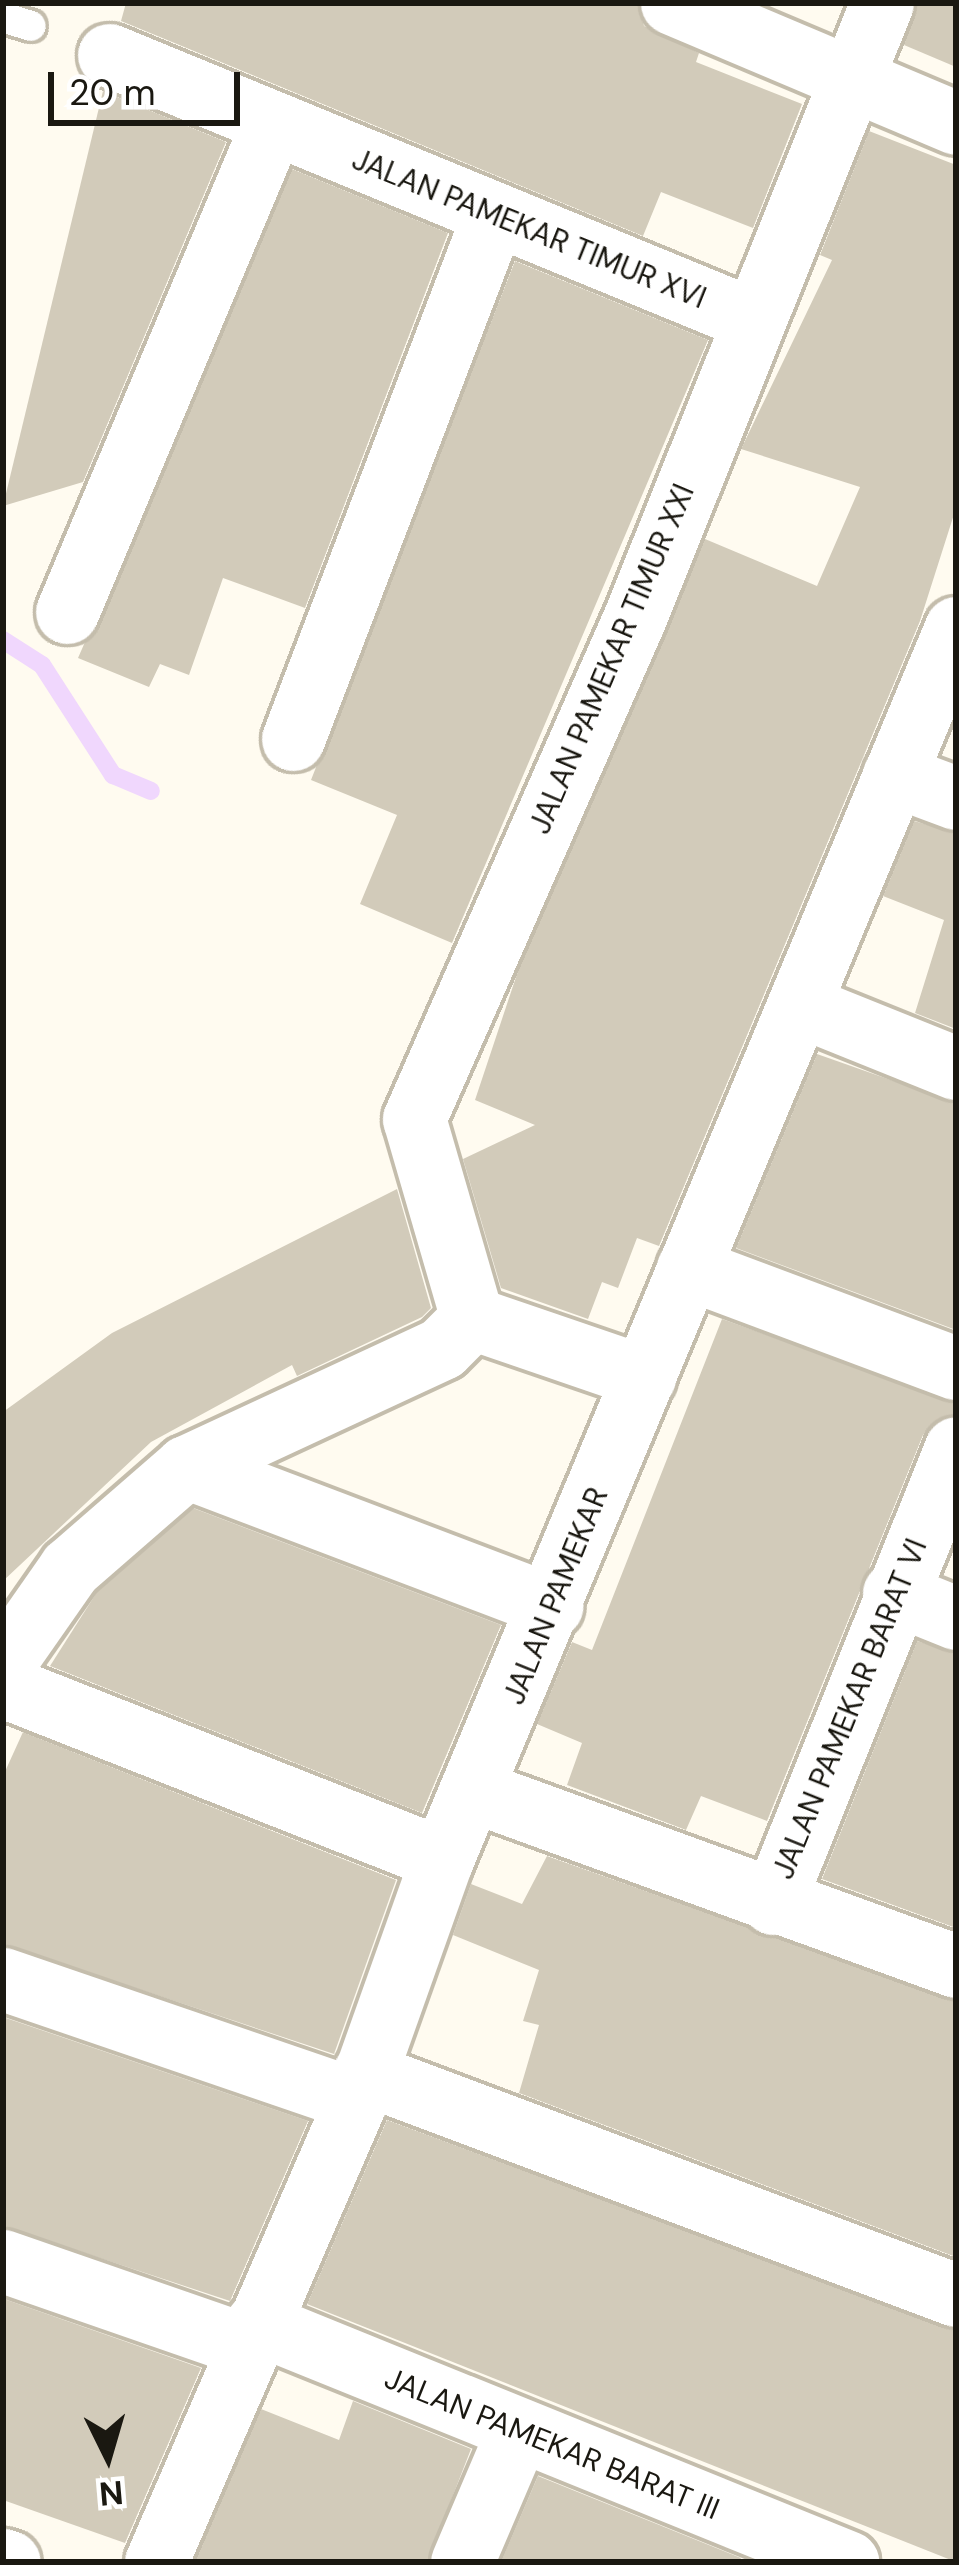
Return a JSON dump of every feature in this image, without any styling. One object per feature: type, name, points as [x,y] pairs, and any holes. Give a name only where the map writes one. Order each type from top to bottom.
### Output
[{"type":"street","points":[[672,3],[956,123]]},
{"type":"street","name":"JALAN PAMEKAR TIMUR XXI","points":[[472,1318],[414,1119],[882,3]]},
{"type":"street","name":"JALAN PAMEKAR TIMUR XVI","points":[[109,55],[751,320]]},
{"type":"street","points":[[67,612],[272,125]]},
{"type":"street","points":[[293,739],[494,214]]},
{"type":"street","name":"JALAN PAMEKAR","points":[[156,2562],[360,2087],[442,1859],[477,1792],[688,1268],[804,1006],[956,628]]},
{"type":"street","points":[[894,776],[956,798]]},
{"type":"street","points":[[804,1006],[956,1068]]},
{"type":"street","points":[[688,1268],[956,1368]]},
{"type":"street","points":[[3,1664],[70,1568],[186,1467],[442,1348],[472,1318],[644,1377]]},
{"type":"street","name":"JALAN PAMEKAR BARAT VI","points":[[772,1903],[956,1448]]},
{"type":"street","points":[[186,1467],[551,1606]]},
{"type":"street","points":[[894,1593],[956,1618]]},
{"type":"street","points":[[3,1686],[442,1859]]},
{"type":"street","points":[[477,1792],[772,1903],[956,1966]]},
{"type":"street","points":[[3,1979],[360,2087],[956,2295]]},
{"type":"street","name":"JALAN PAMEKAR BARAT III","points":[[3,2261],[252,2334],[517,2433],[781,2550],[847,2562]]},
{"type":"street","points":[[462,2562],[517,2433]]},
{"type":"building","points":[[126,3],[637,3],[644,26],[699,53],[696,62],[802,104],[753,228],[661,192],[643,236],[121,21]]},
{"type":"building","points":[[917,3],[956,3],[956,67],[904,45]]},
{"type":"building","points":[[103,91],[226,142],[83,482],[3,506]]},
{"type":"building","points":[[869,131],[956,165],[956,508],[920,621],[659,1246],[637,1238],[618,1288],[602,1282],[588,1319],[501,1288],[463,1159],[535,1125],[475,1100],[518,971],[705,539],[817,586],[860,487],[741,449],[832,260],[820,255]]},
{"type":"building","points":[[292,169],[448,233],[305,608],[223,578],[189,675],[160,664],[149,687],[78,658]]},
{"type":"building","points":[[515,261],[708,340],[452,943],[360,904],[397,815],[311,780]]},
{"type":"building","points":[[914,821],[956,833],[956,1029],[915,1013],[944,920],[883,896]]},
{"type":"building","points":[[817,1054],[956,1103],[956,1330],[736,1248]]},
{"type":"building","points":[[397,1189],[431,1308],[422,1317],[297,1376],[292,1365],[151,1442],[3,1581],[3,1412],[112,1333]]},
{"type":"building","points":[[722,1319],[956,1403],[956,1413],[923,1435],[767,1821],[701,1796],[686,1830],[567,1785],[582,1743],[537,1724],[572,1642],[592,1650]]},
{"type":"building","points":[[193,1508],[501,1625],[422,1813],[50,1666],[97,1592]]},
{"type":"building","points":[[917,1641],[956,1653],[956,1928],[822,1879]]},
{"type":"building","points":[[23,1732],[396,1880],[334,2054],[3,1944],[3,1776]]},
{"type":"building","points":[[547,1856],[956,2001],[956,2257],[519,2093],[539,2025],[523,2021],[539,1970],[453,1935],[471,1884],[522,1904]]},
{"type":"building","points":[[3,2017],[308,2121],[230,2301],[3,2226]]},
{"type":"building","points":[[387,2120],[956,2330],[956,2562],[307,2304]]},
{"type":"building","points":[[4,2299],[201,2368],[125,2543],[3,2500]]},
{"type":"building","points":[[353,2401],[471,2449],[427,2562],[195,2562],[261,2409],[339,2440]]},
{"type":"building","points":[[538,2476],[741,2558],[739,2562],[501,2562]]},
{"type":"waterway","points":[[3,640],[42,665],[113,775],[151,791]]}]
